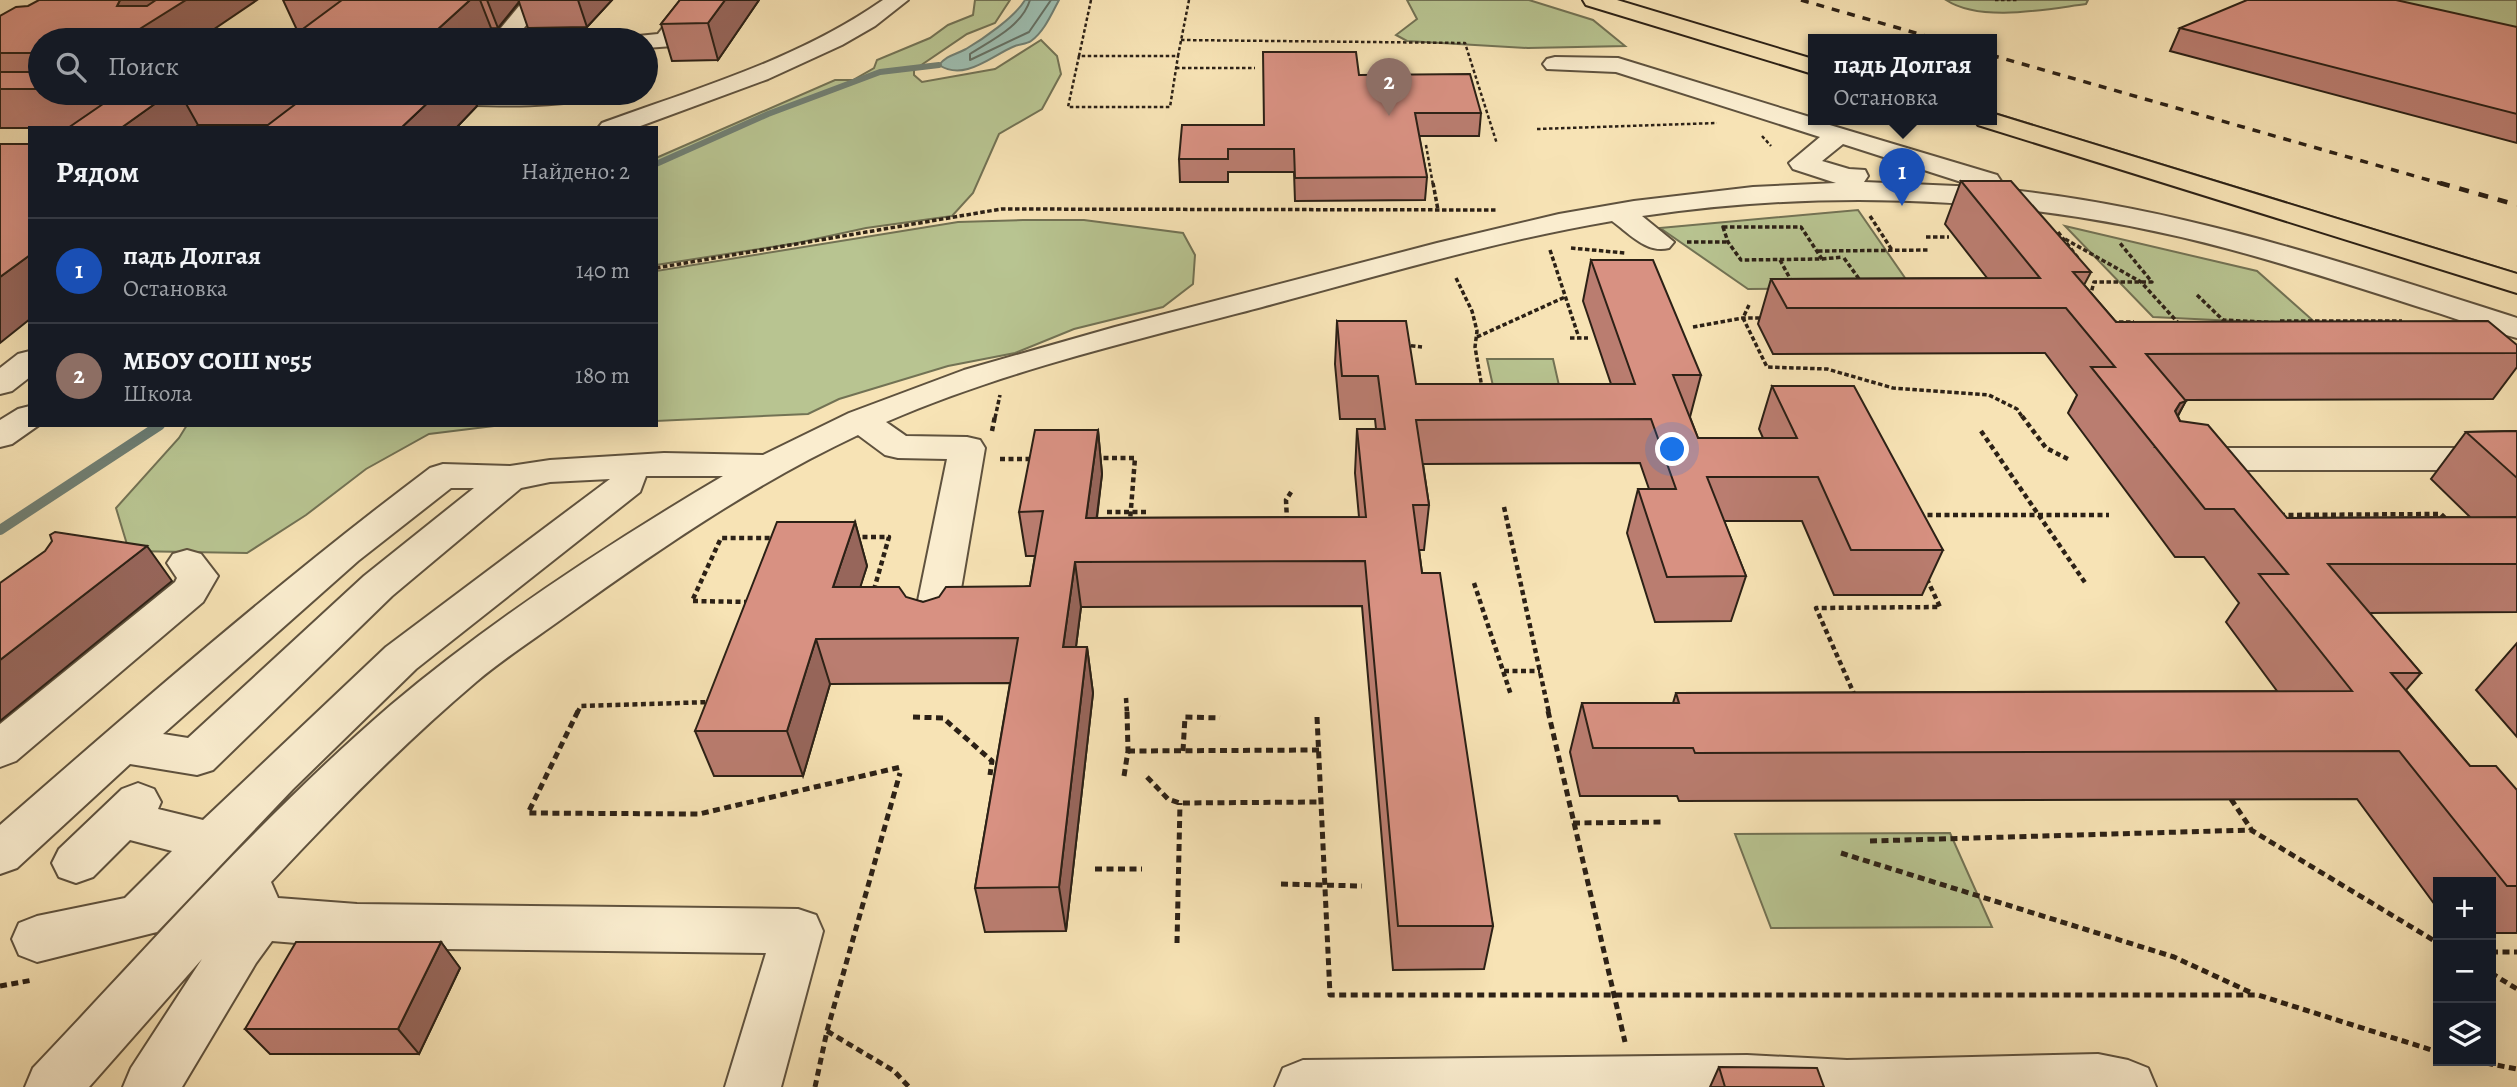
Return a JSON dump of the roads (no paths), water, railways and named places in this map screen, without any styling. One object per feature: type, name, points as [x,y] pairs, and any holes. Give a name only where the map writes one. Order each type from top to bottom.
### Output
[{"type":"main road","points":[[1594,0],[1808,65]]},
{"type":"main road","points":[[1637,0],[1808,51]]},
{"type":"main road","points":[[1997,108],[2517,268]]},
{"type":"main road","points":[[1997,123],[2517,284]]},
{"type":"street","points":[[512,28],[536,0]]},
{"type":"street","points":[[658,41],[665,41],[695,0]]},
{"type":"street","points":[[616,126],[769,70],[843,35],[897,0]]},
{"type":"street","points":[[1555,64],[1618,65],[1759,117],[1889,150],[2052,213]]},
{"type":"street","points":[[658,91],[691,98]]},
{"type":"street","points":[[1838,135],[1802,163],[1852,179],[1889,150]]},
{"type":"street","points":[[53,1087],[253,898],[326,791],[463,670],[644,541],[742,480],[861,420],[1019,363],[1498,237],[1618,212],[1729,197],[1854,188],[1957,193],[2052,213],[2160,222],[2311,263],[2517,328]]},
{"type":"street","points":[[1618,212],[1648,248]]},
{"type":"street","points":[[2517,344],[2512,349],[2517,350]]},
{"type":"street","points":[[0,384],[28,363]]},
{"type":"street","points":[[0,408],[28,410]]},
{"type":"street","points":[[0,436],[28,417]]},
{"type":"street","points":[[861,420],[898,447],[967,448],[936,613]]},
{"type":"street","points":[[2169,459],[2517,459]]},
{"type":"street","points":[[0,853],[212,664],[344,552],[443,476],[510,478],[550,471],[664,464],[769,466]]},
{"type":"street","points":[[37,939],[139,916],[401,658],[627,484],[631,466]]},
{"type":"street","points":[[121,745],[197,757],[378,586],[510,478]]},
{"type":"street","points":[[0,749],[188,592],[198,576],[187,563]]},
{"type":"street","points":[[76,863],[130,810],[212,842]]},
{"type":"street","points":[[151,1087],[238,947],[253,898]]},
{"type":"street","points":[[253,898],[357,926],[798,931],[752,1087]]},
{"type":"street","points":[[1303,1087],[1746,1082],[1847,1087],[2098,1081],[2128,1087]]},
{"type":"water","points":[[1025,0],[1059,0],[1044,28],[1031,41],[968,69],[949,69],[939,65],[948,57],[981,40],[1014,13]]},
{"type":"waterway","points":[[658,163],[768,114],[880,72],[939,65]]},
{"type":"waterway","points":[[0,530],[157,427]]},
{"type":"railway","points":[[1801,0],[1919,34]]},
{"type":"railway","points":[[1997,57],[2446,185]]},
{"type":"railway","points":[[2440,183],[2517,205]]},
{"type":"place","name":"МБОУ СОШ №55","points":[[1389,116]]},
{"type":"place","name":"падь Долгая","points":[[1902,206]]}]
